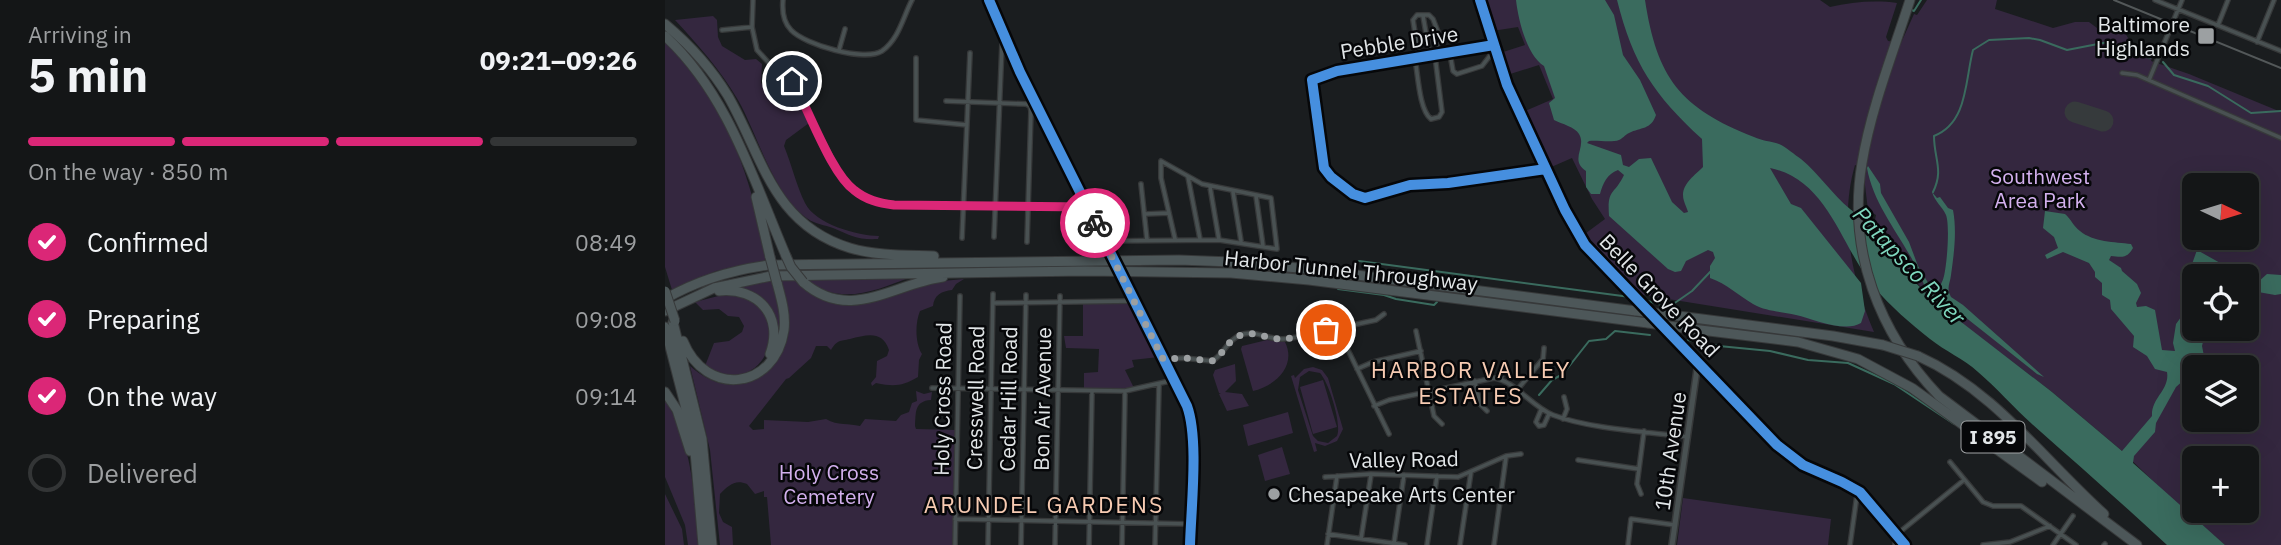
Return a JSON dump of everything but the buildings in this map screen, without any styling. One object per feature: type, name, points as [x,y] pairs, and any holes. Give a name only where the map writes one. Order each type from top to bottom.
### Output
[{"type":"highway","name":"I 895","points":[[1874,304],[1861,243],[1859,181],[1868,134],[1908,0]]},
{"type":"highway","points":[[665,24],[710,69],[734,108],[776,194],[797,218],[816,233],[848,248],[871,253],[1009,261]]},
{"type":"highway","points":[[665,36],[710,88],[738,142],[791,267],[803,282],[823,295],[855,301],[942,278],[1086,271]]},
{"type":"highway","points":[[671,323],[689,354],[704,371],[716,378],[727,380],[740,380],[768,364],[782,340],[785,320],[777,282],[756,197],[738,142]]},
{"type":"highway","name":"Harbor Tunnel Throughway","points":[[665,298],[731,271],[769,265],[1179,260],[1256,264],[1833,336],[1884,345],[1918,356],[1959,378],[1991,402],[2072,485],[2138,545]]},
{"type":"highway","name":"Harbor Tunnel Throughway","points":[[665,311],[714,288],[771,276],[1203,271],[1268,275],[1798,342],[1858,359],[1912,388],[2128,545]]},
{"type":"highway","points":[[665,290],[694,440],[703,545]]},
{"type":"highway","points":[[680,302],[727,290],[742,292],[761,302],[772,321],[774,342],[766,361],[751,375]]},
{"type":"highway","points":[[665,298],[697,414],[714,545]]},
{"type":"highway","name":"Harbor Tunnel Throughway","points":[[1874,304],[1893,347],[1915,377],[1939,402],[2007,456]]},
{"type":"highway","name":"Harbor Tunnel Throughway","points":[[1874,304],[1900,349],[1939,396],[2138,545]]},
{"type":"highway","points":[[665,392],[677,410],[689,444],[702,514]]},
{"type":"main road","name":"Belle Grove Road","points":[[1480,0],[1507,85],[1572,225],[1585,245],[1786,454],[1860,492],[1905,545]]},
{"type":"street","points":[[753,0],[752,27],[757,50],[792,81],[837,169],[853,190],[886,204],[1087,207]]},
{"type":"street","points":[[783,0],[783,15],[793,32],[805,40],[864,55],[877,54],[884,50],[895,37],[912,0]]},
{"type":"street","points":[[989,0],[1038,109],[1187,406],[1191,421],[1190,545]]},
{"type":"street","points":[[2155,0],[2281,51]]},
{"type":"street","points":[[2149,80],[2182,0]]},
{"type":"street","points":[[2218,25],[2228,0]]},
{"type":"street","points":[[2257,42],[2274,0]]},
{"type":"street","points":[[1423,16],[1434,56],[1442,109],[1441,115],[1429,118],[1425,111],[1417,58],[1413,20],[1417,15],[1431,16],[1434,21],[1440,37],[1434,56]]},
{"type":"street","points":[[722,30],[752,27]]},
{"type":"street","points":[[839,50],[845,29]]},
{"type":"street","points":[[994,237],[1002,44],[1005,40]]},
{"type":"street","points":[[1451,54],[1453,71],[1457,74],[1482,66],[1495,49]]},
{"type":"street","name":"Pebble Drive","points":[[1495,49],[1337,71],[1312,80],[1324,168],[1331,177],[1357,196],[1369,198],[1404,186],[1546,169]]},
{"type":"street","points":[[962,238],[970,53]]},
{"type":"street","points":[[916,58],[915,120],[967,125]]},
{"type":"street","points":[[2123,72],[2149,80],[2281,138]]},
{"type":"street","points":[[946,101],[1026,104],[1031,111],[1027,242]]},
{"type":"street","points":[[1031,111],[1038,109]]},
{"type":"street","points":[[1104,241],[1200,239],[1241,241],[1277,249],[1271,198],[1209,186],[1161,161],[1161,178],[1175,239]]},
{"type":"street","points":[[1188,177],[1200,239]]},
{"type":"street","points":[[1141,184],[1147,240]]},
{"type":"street","points":[[1209,186],[1219,240]]},
{"type":"street","points":[[1233,192],[1241,241]]},
{"type":"street","points":[[1256,196],[1263,246]]},
{"type":"street","points":[[1145,214],[1169,213]]},
{"type":"street","name":"Cresswell Road","points":[[988,545],[993,294]]},
{"type":"street","name":"Cedar Hill Road","points":[[1021,545],[1026,295]]},
{"type":"street","name":"Holy Cross Road","points":[[955,545],[960,296]]},
{"type":"street","name":"Bon Air Avenue","points":[[1055,545],[1060,296]]},
{"type":"street","points":[[993,303],[1133,301]]},
{"type":"street","points":[[1163,359],[1212,361],[1227,344],[1243,334],[1254,333],[1283,339],[1376,320],[1384,314]]},
{"type":"street","points":[[1416,331],[1436,420],[1442,425]]},
{"type":"street","points":[[1517,390],[1543,359],[1544,348]]},
{"type":"street","points":[[1348,350],[1389,434]]},
{"type":"street","points":[[1357,369],[1373,362],[1421,351]]},
{"type":"street","points":[[1501,379],[1504,362]]},
{"type":"street","name":"10th Avenue","points":[[1672,545],[1698,362]]},
{"type":"street","points":[[1374,406],[1389,400],[1475,381],[1501,379],[1541,410],[1563,419],[1688,437]]},
{"type":"street","points":[[932,388],[1125,391],[1174,380]]},
{"type":"street","points":[[1475,381],[1481,407],[1487,411]]},
{"type":"street","points":[[1155,545],[1159,385]]},
{"type":"street","points":[[1089,545],[1092,391]]},
{"type":"street","points":[[1122,545],[1125,391]]},
{"type":"street","points":[[1563,419],[1567,409],[1565,397]]},
{"type":"street","points":[[1541,410],[1536,422],[1539,426],[1544,425],[1549,414]]},
{"type":"street","points":[[1641,494],[1637,488],[1644,431]]},
{"type":"street","name":"Valley Road","points":[[1325,477],[1371,474],[1458,477],[1506,456],[1521,454]]},
{"type":"street","points":[[1494,545],[1506,456]]},
{"type":"street","points":[[1578,460],[1639,469]]},
{"type":"street","points":[[1950,463],[1983,502],[1993,506],[2017,505],[2077,545]]},
{"type":"street","points":[[1460,545],[1471,472]]},
{"type":"street","points":[[1361,539],[1371,474]]},
{"type":"street","points":[[1394,544],[1403,475]]},
{"type":"street","points":[[1327,545],[1337,476]]},
{"type":"street","points":[[1427,545],[1437,476]]},
{"type":"street","points":[[1895,545],[1896,535],[1964,480]]},
{"type":"street","points":[[1850,545],[1860,492]]},
{"type":"street","points":[[2053,545],[2073,516]]},
{"type":"street","points":[[955,519],[1191,524]]},
{"type":"street","points":[[1628,545],[1631,519],[1675,525]]},
{"type":"street","points":[[1983,545],[2010,542],[2050,526]]},
{"type":"street","points":[[1328,534],[1405,545]]},
{"type":"green space","name":"Southwest Area Park","points":[[1483,0],[1820,0],[1830,7],[1855,3],[1897,3],[1886,37],[1888,41],[1901,43],[1914,14],[1917,15],[1927,0],[1997,0],[1995,9],[2053,28],[2075,22],[2089,22],[2097,28],[2124,32],[2136,48],[2153,55],[2151,61],[2281,112],[2281,545],[2225,545],[2199,523],[2259,523],[2259,446],[2182,446],[2182,509],[2122,451],[2052,392],[1935,303],[1900,264],[1885,237],[1874,224],[1876,215],[1868,210],[1863,169],[1855,165],[1848,207],[1850,250],[1860,292],[1874,332],[1637,294],[1582,236],[1605,219],[1572,158],[1549,168],[1523,112],[1553,99],[1539,65],[1507,75],[1500,53],[1525,45],[1518,27],[1492,31]]},
{"type":"green space","points":[[713,16],[717,20],[718,37],[722,46],[745,60],[756,59],[762,64],[761,83],[794,101],[809,123],[786,140],[784,146],[802,197],[810,210],[827,223],[860,234],[879,236],[878,239],[855,237],[811,221],[785,195],[767,164],[738,100],[708,58],[675,20]]},
{"type":"green space","points":[[665,41],[687,65],[721,116],[744,171],[769,261],[716,271],[672,290],[665,267]]},
{"type":"green space","points":[[802,277],[911,277],[869,292],[842,294],[829,292]]},
{"type":"green space","name":"Holy Cross Cemetery","points":[[797,278],[845,304],[876,301],[932,282],[964,279],[952,290],[939,294],[933,306],[920,311],[916,333],[922,354],[918,377],[898,385],[876,383],[872,386],[871,383],[876,377],[877,361],[887,356],[889,350],[878,337],[868,335],[841,341],[831,350],[827,346],[816,346],[811,358],[786,379],[749,426],[753,430],[764,429],[764,420],[808,422],[826,419],[835,423],[860,426],[865,419],[896,421],[909,412],[912,403],[917,401],[916,391],[924,394],[932,392],[931,400],[921,403],[917,408],[915,426],[916,429],[956,430],[953,545],[771,545],[767,497],[764,497],[764,491],[755,494],[747,484],[739,482],[720,494],[719,513],[723,522],[732,527],[733,545],[720,545],[710,450],[690,366],[711,380],[732,384],[753,379],[762,373],[779,356],[787,340],[788,318],[780,280]]},
{"type":"green space","points":[[773,279],[782,319],[776,344],[775,323],[769,306],[756,294],[736,286]]},
{"type":"green space","points":[[726,294],[743,296],[753,301],[765,314],[770,328],[770,344],[764,358],[754,368],[740,375],[724,374],[705,366],[714,343],[729,341],[742,332],[744,326],[739,317],[728,316],[719,309],[703,310],[695,302]]},
{"type":"green space","points":[[1133,302],[1159,357],[1132,360],[1134,367],[1125,370],[1134,388],[1084,389],[1084,373],[1098,372],[1099,349],[1066,348],[1064,336],[1083,336],[1083,304]]},
{"type":"green space","points":[[1267,340],[1285,342],[1288,351],[1286,367],[1276,380],[1253,391],[1241,349],[1242,346]]},
{"type":"green space","points":[[1235,364],[1236,381],[1225,392],[1242,394],[1249,406],[1227,411],[1213,375],[1215,370]]},
{"type":"green space","points":[[1313,367],[1322,370],[1328,378],[1343,429],[1337,441],[1325,446],[1315,443],[1317,451],[1314,452],[1291,376],[1294,375],[1295,378],[1304,369]],"holes":[[[1309,371],[1320,373],[1331,394],[1338,422],[1337,436],[1328,443],[1318,441],[1313,436],[1298,390],[1300,377]]]},
{"type":"green space","points":[[1323,380],[1337,427],[1313,434],[1300,387]]},
{"type":"green space","points":[[665,400],[687,452],[698,545],[688,545],[685,525],[665,477]]},
{"type":"green space","points":[[1288,412],[1293,433],[1248,446],[1243,425]]},
{"type":"green space","points":[[1282,447],[1290,474],[1265,481],[1258,455]]},
{"type":"green space","points":[[665,494],[682,529],[684,545],[665,545]]},
{"type":"green space","points":[[1683,498],[1831,519],[1828,545],[1677,545]]},
{"type":"shaded area","points":[[1516,0],[1605,0],[1614,15],[1623,55],[1640,80],[1656,115],[1648,126],[1619,140],[1587,143],[1621,155],[1623,165],[1629,167],[1639,159],[1651,158],[1672,202],[1684,213],[1688,212],[1683,196],[1685,186],[1703,167],[1702,139],[1671,108],[1647,77],[1630,43],[1617,0],[1645,0],[1650,27],[1665,70],[1676,87],[1690,101],[1729,126],[1779,144],[1801,159],[1850,209],[1877,227],[1901,266],[1927,294],[1914,262],[1878,201],[1867,168],[1868,166],[1880,184],[1881,193],[1933,291],[1937,291],[1943,280],[1947,254],[1946,215],[1932,192],[1937,198],[1940,197],[1948,208],[1953,210],[1954,218],[1954,251],[1949,288],[1951,297],[2044,377],[1960,313],[1956,313],[1956,318],[2052,392],[2122,451],[2152,416],[2154,404],[2166,384],[2167,372],[2155,369],[2147,356],[2133,347],[2134,336],[2111,309],[2110,300],[2102,295],[2102,283],[2095,277],[2089,263],[2063,252],[2047,259],[2045,255],[2058,248],[2054,237],[2043,228],[2045,211],[2065,214],[2085,235],[2104,241],[2131,244],[2133,248],[2126,256],[2111,256],[2109,260],[2137,284],[2141,293],[2137,307],[2146,306],[2155,310],[2162,350],[2175,351],[2173,343],[2176,324],[2182,315],[2182,341],[2203,341],[2204,355],[2182,355],[2182,382],[2176,387],[2156,423],[2155,432],[2134,456],[2133,463],[2182,507],[2182,523],[2200,523],[2225,545],[2167,545],[2032,424],[1992,384],[1967,363],[1930,339],[1894,308],[1863,272],[1820,201],[1807,186],[1790,175],[1770,168],[1791,204],[1801,208],[1861,283],[1865,311],[1861,323],[1838,326],[1758,307],[1710,278],[1710,266],[1715,258],[1713,252],[1708,250],[1686,261],[1681,271],[1668,269],[1609,216],[1610,196],[1624,175],[1618,170],[1608,176],[1600,194],[1591,194],[1586,187],[1586,171],[1581,167],[1578,158],[1581,139],[1575,129],[1554,120],[1549,103],[1555,98],[1544,66],[1528,46]]},
{"type":"shaded area","points":[[2197,250],[2222,264],[2192,264]]},
{"type":"shaded area","points":[[2267,274],[2281,275],[2281,294],[2259,292],[2259,281]]},
{"type":"waterway","points":[[1912,10],[1914,11],[1921,0]]},
{"type":"waterway","points":[[1933,192],[1938,177],[1934,136],[1945,130],[1959,111],[1973,50],[1989,40],[2029,38],[2067,50],[2108,42],[2150,58]]},
{"type":"waterway","points":[[2163,62],[2174,75],[2208,86],[2251,113],[2281,111]]},
{"type":"waterway","points":[[1359,261],[1630,297]]},
{"type":"waterway","points":[[1644,300],[1669,307],[1692,291],[1711,271]]},
{"type":"waterway","points":[[1338,289],[1434,305],[1437,302]]},
{"type":"waterway","points":[[1539,395],[1552,380],[1563,374],[1589,341],[1606,339],[1615,331],[1650,335]]},
{"type":"waterway","points":[[1688,340],[1770,351],[1808,360],[1848,363],[1894,384],[1954,424]]},
{"type":"waterway","points":[[1959,427],[1968,434]]},
{"type":"runway","points":[[2075,112],[2103,121]]},
{"type":"tram line","points":[[2114,0],[2281,68]]},
{"type":"cycle path","points":[[989,0],[1020,72],[1187,406],[1193,436],[1190,545]]},
{"type":"cycle path","points":[[1480,0],[1507,85],[1565,210],[1585,245],[1777,445],[1803,465],[1860,492],[1905,545]]},
{"type":"cycle path","points":[[1494,45],[1337,71],[1312,80],[1324,168],[1353,194],[1365,198],[1410,185],[1448,183],[1546,169]]},
{"type":"way so far","points":[[1095,223],[1163,359],[1184,358],[1204,362],[1216,360],[1227,344],[1243,334],[1254,333],[1283,339],[1326,330]]},
{"type":"place","name":"Baltimore Highlands","points":[[2206,36]]},
{"type":"place","name":"Chesapeake Arts Center","points":[[1274,494]]},
{"type":"district","name":"HARBOR VALLEY ESTATES","points":[[1471,382]]},
{"type":"district","name":"ARUNDEL GARDENS","points":[[1044,504]]},
{"type":"route","points":[[792,81],[841,176],[853,190],[869,199],[894,205],[1087,207],[1095,223]]},
{"type":"water label","name":"Patapsco River","points":[[1910,265]]}]
